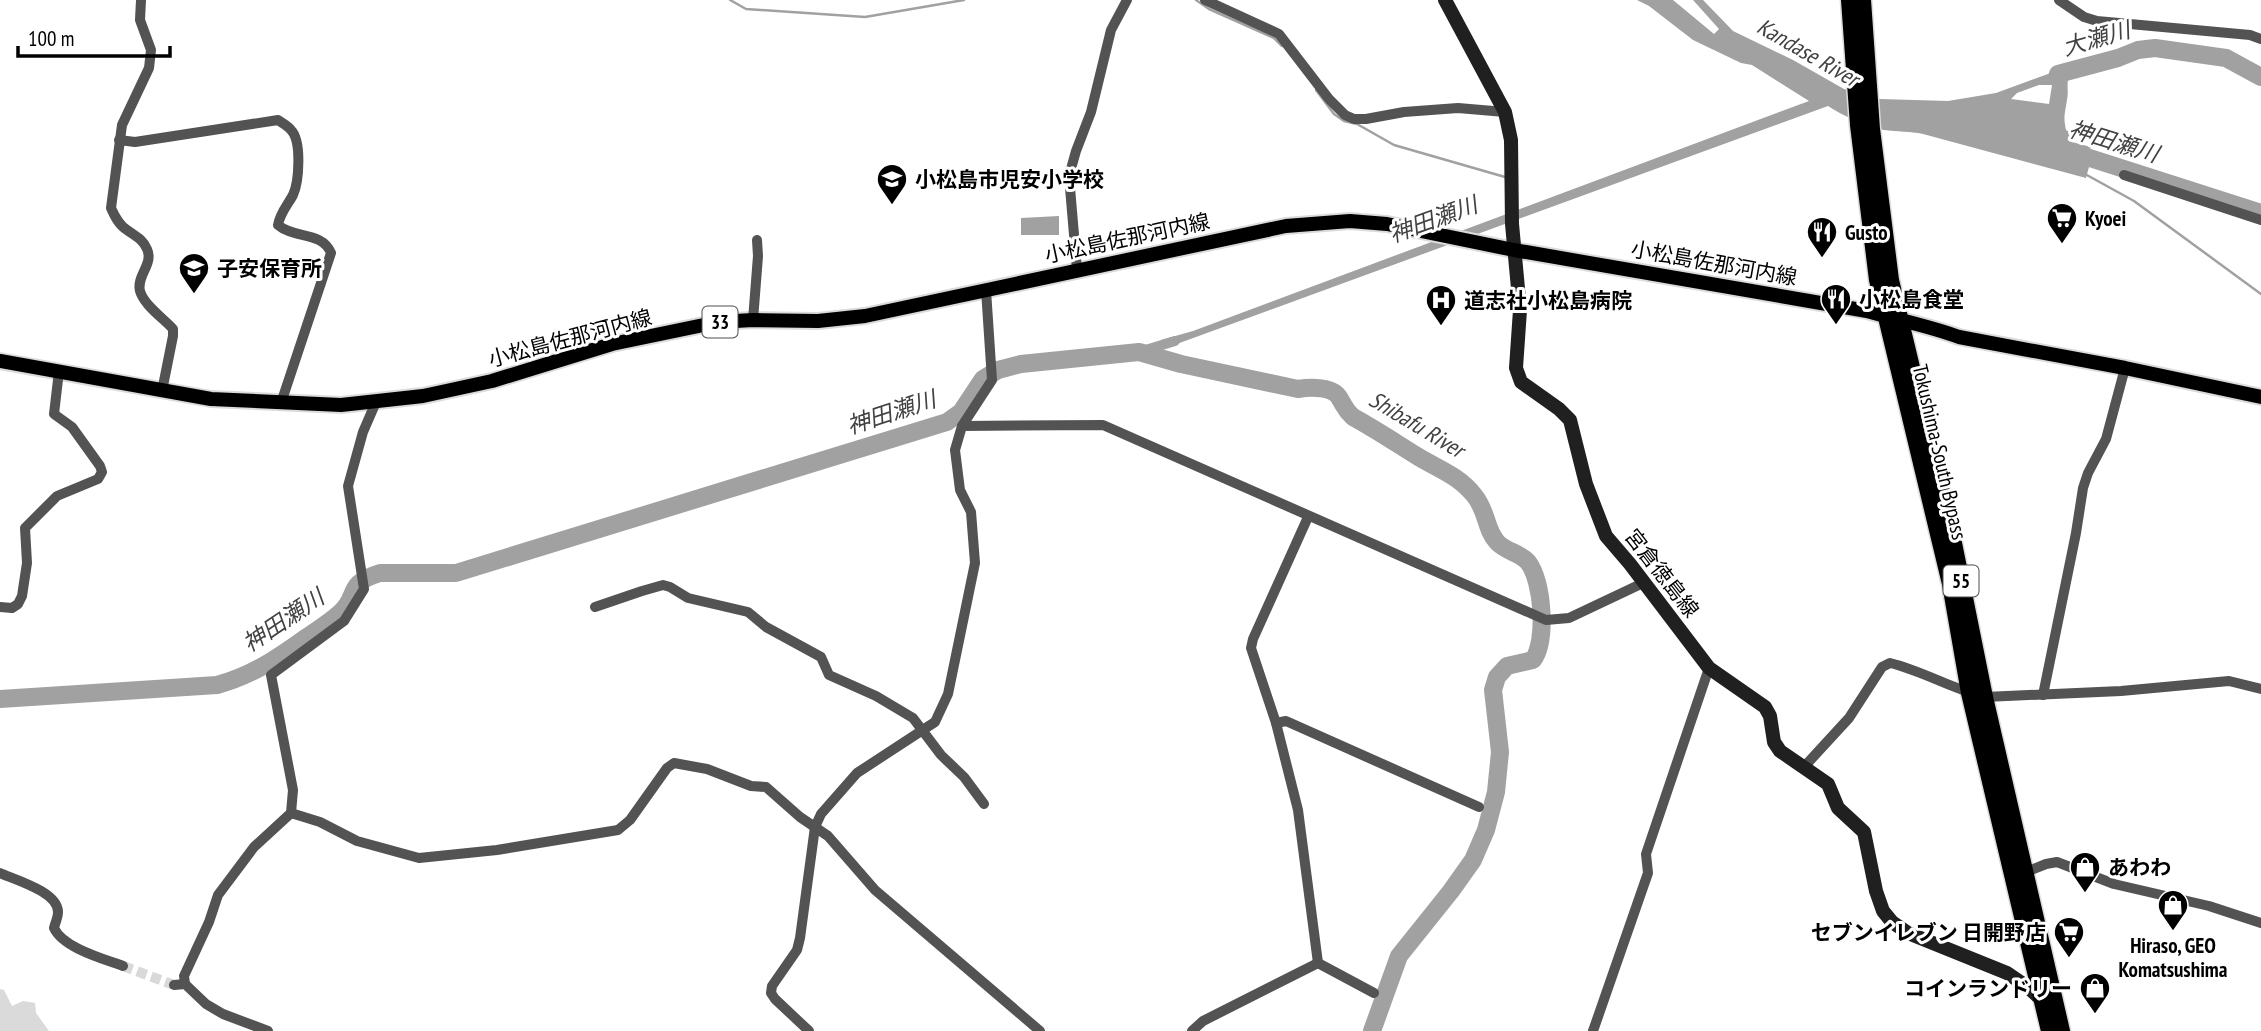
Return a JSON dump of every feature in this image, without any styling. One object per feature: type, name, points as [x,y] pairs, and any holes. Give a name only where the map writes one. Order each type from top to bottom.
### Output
[{"type":"highway","name":"Tokushima-South Bypass","points":[[1863,0],[1854,13],[1877,280],[1894,319],[1953,538],[1977,695],[2042,1000],[2060,1028]]},
{"type":"highway","name":"Tokushima-South Bypass","points":[[1977,695],[2026,872],[2060,1028]]},
{"type":"main road","name":"宮倉徳島線","points":[[1445,0],[1505,112],[1511,140],[1512,224],[1520,331],[1516,368],[1521,382],[1570,420],[1586,484],[1606,536],[1709,668],[1765,707],[1770,716],[1774,742],[1780,751],[1828,784],[1838,808],[1864,832],[1876,891],[1883,911],[1892,922],[1908,933],[2007,974],[2042,1000]]},
{"type":"main road","name":"小松島佐那河内線","points":[[0,362],[211,399],[321,405],[376,402],[423,396],[492,381],[612,344],[718,322],[818,321],[865,316],[1286,226],[1350,221],[1387,224],[1514,250],[1894,319],[1937,328],[1959,337],[2261,397]]},
{"type":"street","points":[[141,0],[140,20],[151,50],[149,68],[122,125],[111,208],[125,229],[146,245],[150,256],[140,291],[173,329],[162,391]]},
{"type":"street","points":[[1077,270],[1069,176],[1091,112],[1111,30],[1127,0]]},
{"type":"street","points":[[1205,0],[1279,34],[1345,116],[1354,119],[1458,108],[1505,112]]},
{"type":"street","points":[[2059,0],[2084,17],[2097,21],[2250,35],[2261,39]]},
{"type":"street","points":[[119,139],[135,142],[278,120],[292,131],[298,142],[298,181],[293,195],[280,215],[278,225],[328,244],[331,253],[281,403]]},
{"type":"street","points":[[2124,176],[2261,220]]},
{"type":"street","points":[[753,320],[757,240]]},
{"type":"street","points":[[809,1031],[771,993],[772,986],[797,950],[815,827],[821,814],[857,773],[935,722],[948,694],[975,563],[971,512],[960,490],[955,450],[962,426],[992,372],[986,289]]},
{"type":"street","points":[[2043,695],[2083,488],[2106,439],[2125,368]]},
{"type":"street","points":[[0,607],[12,608],[22,596],[27,563],[25,528],[57,496],[98,479],[102,472],[72,427],[54,414],[59,371]]},
{"type":"street","points":[[268,1031],[223,1014],[179,985],[209,922],[218,895],[254,847],[291,813],[293,790],[271,675],[344,621],[364,589],[348,486],[363,432],[376,402]]},
{"type":"street","points":[[962,426],[1103,425],[1541,619],[1569,618],[1643,583]]},
{"type":"street","points":[[1308,517],[1251,648],[1276,723],[1298,810],[1318,963]]},
{"type":"street","points":[[594,607],[663,585],[676,589],[688,598],[743,610],[766,627],[821,657],[829,675],[883,700],[913,718],[984,804]]},
{"type":"street","points":[[1804,767],[1849,718],[1882,667],[1890,663],[1913,668],[1977,695],[2120,691],[2230,681],[2261,689]]},
{"type":"street","points":[[1593,1031],[1648,873],[1646,854],[1709,668]]},
{"type":"street","points":[[1276,723],[1286,721],[1479,807]]},
{"type":"street","points":[[291,813],[320,822],[357,841],[419,858],[497,850],[618,830],[630,820],[667,768],[674,763],[707,769],[751,786],[766,787],[800,817],[828,836],[875,890],[1040,1031]]},
{"type":"street","points":[[2026,872],[2057,862],[2114,884],[2209,906],[2261,923]]},
{"type":"street","points":[[0,873],[43,892],[53,900],[58,907],[54,928],[62,938],[82,951],[124,966]]},
{"type":"street","points":[[1318,963],[1374,993]]},
{"type":"street","points":[[1192,1031],[1203,1021],[1318,963]]},
{"type":"shaded area","points":[[1637,0],[1673,0],[1714,34],[1719,29],[1693,0],[1703,0],[1733,31],[1844,89],[1880,99],[1948,101],[1996,93],[2077,60],[2078,69],[2068,80],[2065,121],[2072,142],[2091,147],[2086,161],[2089,167],[2086,178],[1923,134],[1884,130],[1848,117],[1828,106],[1163,349],[1161,340],[1193,331],[1809,101],[1752,65],[1741,63],[1693,40]],"holes":[[[2039,85],[2052,85],[2049,104],[2011,99],[2017,93]]]},
{"type":"shaded area","points":[[1059,216],[1059,235],[1021,235],[1021,218]]},
{"type":"shaded area","points":[[0,989],[4,990],[12,1006],[23,1001],[35,1003],[36,1013],[49,1031],[0,1031]]},
{"type":"waterway","points":[[730,0],[746,9],[865,17],[964,0]]},
{"type":"waterway","points":[[1196,0],[1209,9],[1274,38],[1282,46]]},
{"type":"waterway","name":"大瀬川","points":[[2058,74],[2138,50],[2155,48],[2226,58],[2261,77]]},
{"type":"waterway","points":[[1316,90],[1334,114],[1394,145],[1505,177]]},
{"type":"waterway","name":"神田瀬川","points":[[2068,151],[2261,213]]},
{"type":"waterway","points":[[2085,174],[2134,201],[2261,294]]},
{"type":"waterway","name":"神田瀬川","points":[[1139,352],[1175,341]]},
{"type":"waterway","name":"神田瀬川","points":[[0,699],[217,685],[263,666],[327,624],[346,607],[361,581],[369,577],[380,573],[456,573],[947,422],[961,412],[983,379],[998,370],[1021,364],[1139,352],[1181,364],[1298,389],[1327,390],[1337,395],[1353,417],[1468,488],[1479,501],[1490,532],[1497,542],[1528,562],[1540,596],[1542,626],[1533,660],[1507,666],[1497,677],[1493,690],[1500,752],[1496,792],[1486,830],[1473,860],[1399,956],[1372,1031]]},
{"type":"tunnel","points":[[123,966],[174,985]]},
{"type":"place","name":"小松島市児安小学校","points":[[892,206]]},
{"type":"place","name":"Kyoei","points":[[2062,245]]},
{"type":"place","name":"Gusto","points":[[1822,259]]},
{"type":"place","name":"子安保育所","points":[[194,295]]},
{"type":"place","name":"小松島食堂","points":[[1836,326]]},
{"type":"place","name":"道志社小松島病院","points":[[1441,327]]},
{"type":"place","name":"あわわ","points":[[2085,894]]},
{"type":"place","name":"Hiraso, GEO Komatsushima","points":[[2173,932]]},
{"type":"place","name":"セブンイレブン 日開野店","points":[[2069,959]]},
{"type":"place","name":"コインランドリー","points":[[2095,1015]]},
{"type":"water label","name":"Kandase River","points":[[1808,52]]},
{"type":"water label","name":"Shibafu River","points":[[1417,424]]}]
